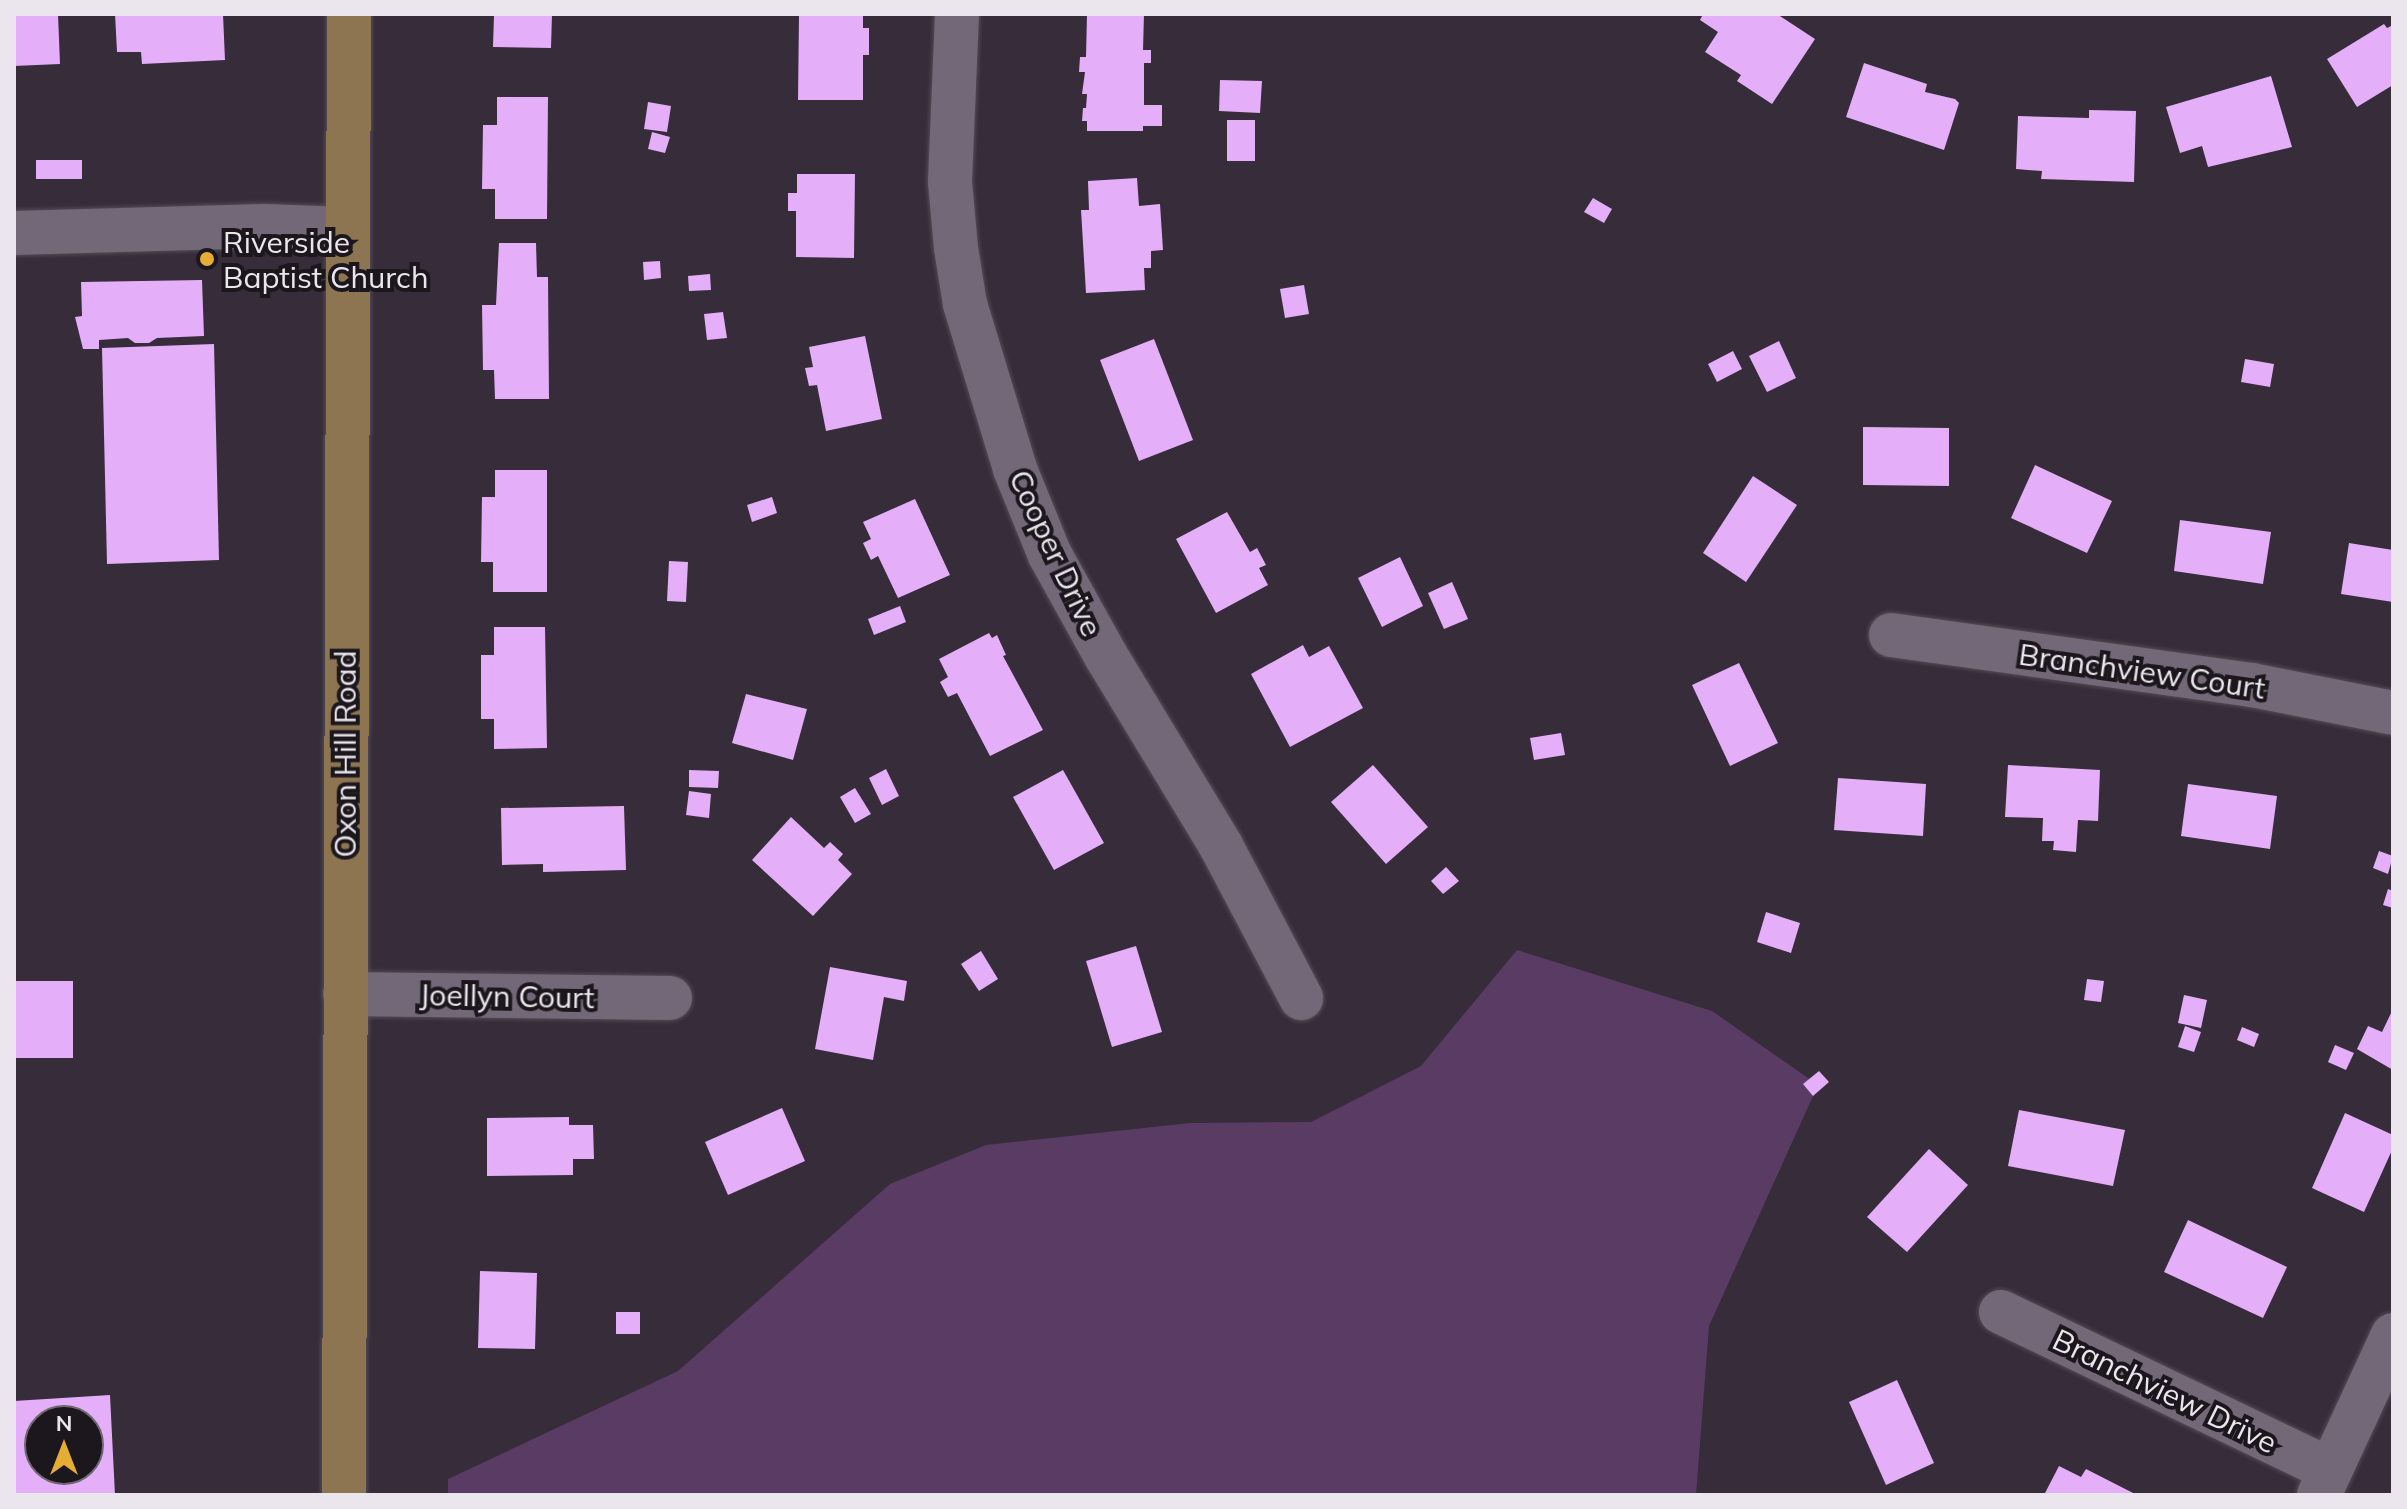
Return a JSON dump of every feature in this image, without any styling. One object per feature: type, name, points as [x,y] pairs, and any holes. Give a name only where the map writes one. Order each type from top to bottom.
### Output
[{"type":"main road","name":"Oxon Hill Road","points":[[344,1495],[349,14]]},
{"type":"street","name":"Cooper Drive","points":[[957,14],[950,182],[956,248],[965,304],[1015,469],[1050,555],[1106,656],[1221,846],[1301,998]]},
{"type":"street","points":[[14,233],[264,226],[346,229]]},
{"type":"street","name":"Branchview Court","points":[[1891,635],[2252,685],[2393,713]]},
{"type":"street","name":"Joellyn Court","points":[[345,994],[670,998]]},
{"type":"street","name":"Branchview Drive","points":[[2001,1312],[2324,1482],[2393,1335]]},
{"type":"shaded area","points":[[1517,950],[1712,1011],[1818,1085],[1709,1326],[1696,1495],[448,1495],[448,1479],[678,1371],[890,1184],[986,1145],[1190,1123],[1311,1122],[1421,1066]]},
{"type":"building","points":[[14,14],[58,14],[60,64],[14,66]]},
{"type":"building","points":[[115,14],[223,14],[225,60],[142,64],[141,52],[117,52]]},
{"type":"building","points":[[494,14],[552,14],[551,48],[493,47]]},
{"type":"building","points":[[799,14],[863,14],[863,28],[869,28],[869,55],[863,55],[863,100],[798,100]]},
{"type":"building","points":[[1087,14],[1144,14],[1143,50],[1151,50],[1151,63],[1144,63],[1144,105],[1162,105],[1162,126],[1143,126],[1143,131],[1087,131],[1087,121],[1082,121],[1087,94],[1082,94],[1085,72],[1079,72],[1080,57],[1086,57]]},
{"type":"building","points":[[1703,14],[1777,14],[1815,39],[1772,104],[1737,81],[1741,75],[1705,52],[1718,32],[1700,20]]},
{"type":"building","points":[[2384,24],[2387,28],[2393,25],[2393,85],[2357,107],[2327,59]]},
{"type":"building","points":[[1864,63],[1927,84],[1925,92],[1955,99],[1959,103],[1944,150],[1846,117]]},
{"type":"building","points":[[2271,76],[2292,147],[2208,167],[2202,146],[2180,153],[2166,107]]},
{"type":"building","points":[[1220,80],[1262,81],[1260,113],[1219,111]]},
{"type":"building","points":[[497,97],[548,97],[547,219],[495,219],[495,189],[482,189],[483,125],[497,125]]},
{"type":"building","points":[[648,102],[671,106],[667,132],[644,129]]},
{"type":"building","points":[[2089,110],[2136,111],[2134,182],[2041,179],[2042,171],[2016,169],[2018,116],[2089,118]]},
{"type":"building","points":[[1227,120],[1255,120],[1255,161],[1227,161]]},
{"type":"building","points":[[652,132],[670,137],[665,153],[648,149]]},
{"type":"building","points":[[36,160],[82,160],[82,179],[36,179]]},
{"type":"building","points":[[797,174],[855,174],[854,258],[796,257],[796,211],[788,211],[788,193],[797,193]]},
{"type":"building","points":[[1137,178],[1139,206],[1160,204],[1163,250],[1151,251],[1151,268],[1144,268],[1145,290],[1086,293],[1081,210],[1089,210],[1088,181]]},
{"type":"building","points":[[1593,198],[1612,209],[1604,223],[1584,212]]},
{"type":"building","points":[[499,243],[536,243],[537,277],[548,277],[549,399],[495,399],[494,370],[483,370],[482,305],[496,305]]},
{"type":"building","points":[[660,261],[661,278],[644,280],[643,262]]},
{"type":"building","points":[[710,274],[711,290],[689,291],[688,276]]},
{"type":"building","points":[[202,280],[204,336],[157,338],[149,343],[135,343],[128,338],[99,340],[99,349],[83,349],[75,317],[82,316],[81,282]]},
{"type":"building","points":[[1304,285],[1309,314],[1285,318],[1280,289]]},
{"type":"building","points":[[723,312],[727,338],[707,340],[704,314]]},
{"type":"building","points":[[865,336],[882,419],[826,431],[817,385],[809,386],[805,368],[813,367],[809,347]]},
{"type":"building","points":[[1154,339],[1193,440],[1139,461],[1100,360]]},
{"type":"building","points":[[1779,341],[1796,378],[1767,392],[1749,356]]},
{"type":"building","points":[[214,344],[219,560],[107,564],[102,348]]},
{"type":"building","points":[[1733,351],[1742,369],[1717,382],[1708,364]]},
{"type":"building","points":[[2245,359],[2274,364],[2270,387],[2241,382]]},
{"type":"building","points":[[1863,427],[1949,428],[1949,486],[1863,485]]},
{"type":"building","points":[[2035,465],[2112,501],[2087,553],[2011,518]]},
{"type":"building","points":[[495,470],[547,470],[547,592],[493,592],[493,562],[481,562],[482,497],[495,497]]},
{"type":"building","points":[[1753,476],[1797,505],[1746,582],[1703,553]]},
{"type":"building","points":[[772,497],[777,513],[752,522],[747,505]]},
{"type":"building","points":[[915,499],[950,575],[898,598],[878,556],[871,560],[863,543],[871,539],[863,522]]},
{"type":"building","points":[[1227,512],[1250,552],[1257,548],[1266,565],[1259,568],[1268,585],[1216,613],[1176,539]]},
{"type":"building","points":[[2180,520],[2271,532],[2263,584],[2174,571]]},
{"type":"building","points":[[2349,543],[2393,550],[2393,602],[2341,594]]},
{"type":"building","points":[[1400,557],[1423,606],[1382,627],[1358,578]]},
{"type":"building","points":[[669,561],[688,562],[686,602],[667,601]]},
{"type":"building","points":[[1452,582],[1468,619],[1444,629],[1428,593]]},
{"type":"building","points":[[900,606],[906,622],[874,635],[868,619]]},
{"type":"building","points":[[494,627],[545,627],[547,748],[494,749],[494,719],[481,719],[481,655],[494,655]]},
{"type":"building","points":[[989,633],[992,638],[997,635],[1006,655],[1003,656],[1043,730],[990,756],[957,693],[948,697],[940,682],[948,677],[939,659]]},
{"type":"building","points":[[1303,645],[1309,657],[1329,646],[1363,708],[1290,747],[1251,674]]},
{"type":"building","points":[[1739,663],[1778,743],[1730,766],[1692,685]]},
{"type":"building","points":[[746,694],[807,709],[793,760],[732,743]]},
{"type":"building","points":[[1561,733],[1565,755],[1534,760],[1530,738]]},
{"type":"building","points":[[1373,765],[1428,827],[1386,864],[1331,802]]},
{"type":"building","points":[[2008,765],[2100,770],[2098,821],[2078,820],[2076,852],[2053,850],[2054,841],[2042,841],[2043,818],[2005,817]]},
{"type":"building","points":[[886,769],[899,796],[882,805],[869,778]]},
{"type":"building","points":[[689,770],[719,771],[718,788],[689,787]]},
{"type":"building","points":[[1063,770],[1104,843],[1054,870],[1013,797]]},
{"type":"building","points":[[1838,778],[1926,784],[1923,836],[1834,830]]},
{"type":"building","points":[[2188,784],[2277,796],[2270,849],[2181,836]]},
{"type":"building","points":[[855,788],[871,814],[855,823],[840,797]]},
{"type":"building","points":[[689,791],[711,794],[709,818],[686,815]]},
{"type":"building","points":[[624,806],[626,870],[543,872],[543,864],[502,865],[501,808]]},
{"type":"building","points":[[791,817],[824,848],[830,842],[843,854],[838,860],[852,874],[813,916],[752,860]]},
{"type":"building","points":[[2379,851],[2393,856],[2388,874],[2373,868]]},
{"type":"building","points":[[1446,867],[1459,881],[1443,894],[1431,881]]},
{"type":"building","points":[[2388,889],[2393,891],[2393,908],[2383,905]]},
{"type":"building","points":[[1766,912],[1800,923],[1791,953],[1757,942]]},
{"type":"building","points":[[1136,946],[1162,1032],[1112,1047],[1086,961]]},
{"type":"building","points":[[981,951],[998,979],[979,991],[961,964]]},
{"type":"building","points":[[830,967],[907,981],[904,1001],[884,997],[873,1060],[815,1049]]},
{"type":"building","points":[[2087,979],[2104,981],[2101,1002],[2084,1000]]},
{"type":"building","points":[[14,981],[73,981],[73,1058],[14,1058]]},
{"type":"building","points":[[2184,995],[2207,1000],[2201,1028],[2178,1023]]},
{"type":"building","points":[[2393,1009],[2393,1070],[2357,1049],[2368,1026],[2382,1032]]},
{"type":"building","points":[[2185,1026],[2201,1032],[2194,1052],[2178,1047]]},
{"type":"building","points":[[2242,1027],[2259,1034],[2254,1047],[2237,1040]]},
{"type":"building","points":[[2335,1045],[2354,1053],[2346,1070],[2328,1062]]},
{"type":"building","points":[[1819,1071],[1829,1082],[1813,1096],[1803,1084]]},
{"type":"building","points":[[782,1108],[805,1161],[728,1195],[705,1142]]},
{"type":"building","points":[[2019,1110],[2125,1130],[2113,1186],[2008,1166]]},
{"type":"building","points":[[2345,1113],[2393,1135],[2393,1148],[2364,1212],[2312,1188]]},
{"type":"building","points":[[569,1117],[569,1125],[593,1125],[594,1159],[573,1159],[573,1175],[487,1176],[487,1118]]},
{"type":"building","points":[[1929,1149],[1968,1185],[1907,1252],[1867,1217]]},
{"type":"building","points":[[2188,1220],[2287,1267],[2263,1318],[2164,1272]]},
{"type":"building","points":[[480,1271],[537,1273],[535,1349],[478,1348]]},
{"type":"building","points":[[616,1312],[640,1312],[640,1334],[616,1334]]},
{"type":"building","points":[[1897,1380],[1934,1463],[1886,1485],[1849,1402]]},
{"type":"building","points":[[110,1395],[115,1495],[14,1495],[14,1401]]},
{"type":"building","points":[[2059,1466],[2081,1477],[2086,1469],[2137,1495],[2044,1495]]},
{"type":"place","name":"Riverside Baptist Church","points":[[207,259]]}]
